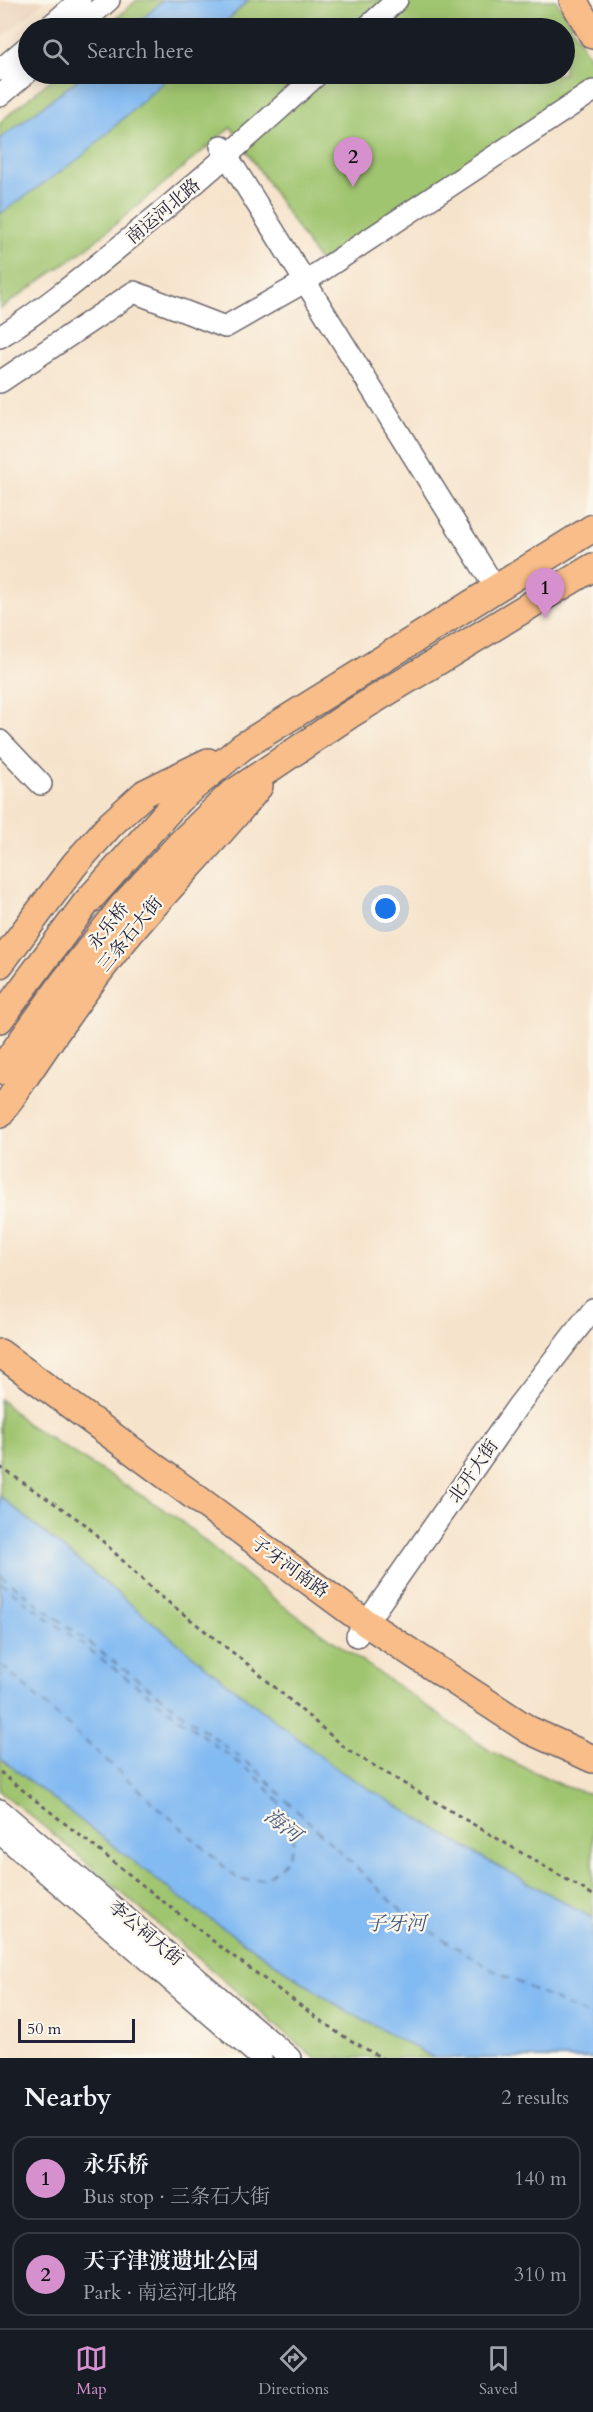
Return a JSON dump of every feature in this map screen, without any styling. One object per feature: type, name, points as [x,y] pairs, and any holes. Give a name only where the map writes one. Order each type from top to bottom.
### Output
[{"type":"main road","points":[[573,0],[593,35]]},
{"type":"main road","points":[[0,964],[75,864],[111,824],[145,793],[242,747],[593,528]]},
{"type":"main road","name":"三条石大街","points":[[180,844],[229,796],[274,765],[349,715],[593,567]]},
{"type":"main road","name":"永乐桥","points":[[0,1019],[86,903],[160,819],[179,799],[242,747]]},
{"type":"main road","name":"三条石大街","points":[[0,1114],[54,1033],[123,940],[234,818],[274,765]]},
{"type":"main road","name":"永乐桥","points":[[0,1071],[122,907],[180,844]]},
{"type":"main road","name":"子牙河南路","points":[[0,1353],[362,1629],[529,1730],[593,1759]]},
{"type":"main road","name":"子牙河南路","points":[[0,1372],[362,1629],[518,1743],[593,1775]]},
{"type":"street","points":[[88,18],[109,0]]},
{"type":"street","points":[[359,18],[379,0]]},
{"type":"street","points":[[377,18],[397,0]]},
{"type":"street","points":[[58,18],[73,2]]},
{"type":"street","points":[[0,70],[18,55]]},
{"type":"street","points":[[0,96],[18,81]]},
{"type":"street","name":"南运河北路","points":[[0,320],[77,265],[224,152],[290,84]]},
{"type":"street","name":"南运河北路","points":[[0,337],[79,281],[224,152],[306,84]]},
{"type":"street","points":[[0,382],[134,292],[225,327],[306,281],[593,91]]},
{"type":"street","points":[[224,152],[496,588]]},
{"type":"street","points":[[0,741],[41,784]]},
{"type":"street","name":"北开大街","points":[[362,1629],[518,1407],[593,1309]]},
{"type":"street","name":"李公祠大街","points":[[0,1810],[290,2058]]},
{"type":"street","name":"李公祠大街","points":[[0,1833],[261,2058]]},
{"type":"path","points":[[0,1467],[85,1524],[154,1591],[250,1666],[349,1751],[593,1895]]},
{"type":"path","points":[[0,1772],[222,1948],[338,2032],[382,2058]]},
{"type":"shaded area","points":[[0,0],[46,0],[25,18],[18,18],[18,24],[0,40]]},
{"type":"green space","points":[[137,0],[556,0],[567,18],[117,18]]},
{"type":"green space","points":[[575,32],[593,63],[593,85],[320,263],[231,127],[87,248],[0,309],[0,122],[46,84],[575,84]]},
{"type":"green space","name":"子牙河","points":[[0,1399],[27,1424],[176,1517],[278,1602],[492,1752],[564,1786],[593,1795],[593,2058],[314,2058],[0,1791]]},
{"type":"water","points":[[163,0],[249,0],[230,18],[144,18]]},
{"type":"water","points":[[72,84],[161,84],[81,157],[0,214],[0,139]]},
{"type":"water","name":"子牙河","points":[[0,1496],[208,1668],[338,1770],[487,1860],[593,1918],[593,2058],[434,2058],[341,2008],[195,1909],[0,1758]]},
{"type":"ferry route","points":[[0,1575],[259,1772],[408,1917],[491,1969],[593,2018]]},
{"type":"ferry route","points":[[0,1582],[256,1776],[281,1805],[292,1827],[294,1838],[291,1850],[284,1862],[274,1872],[264,1877],[239,1880],[0,1664]]},
{"type":"place","name":"天子津渡遗址公园","points":[[353,187]]},
{"type":"place","name":"永乐桥","points":[[545,618]]},
{"type":"water label","name":"海河","points":[[283,1825]]}]
